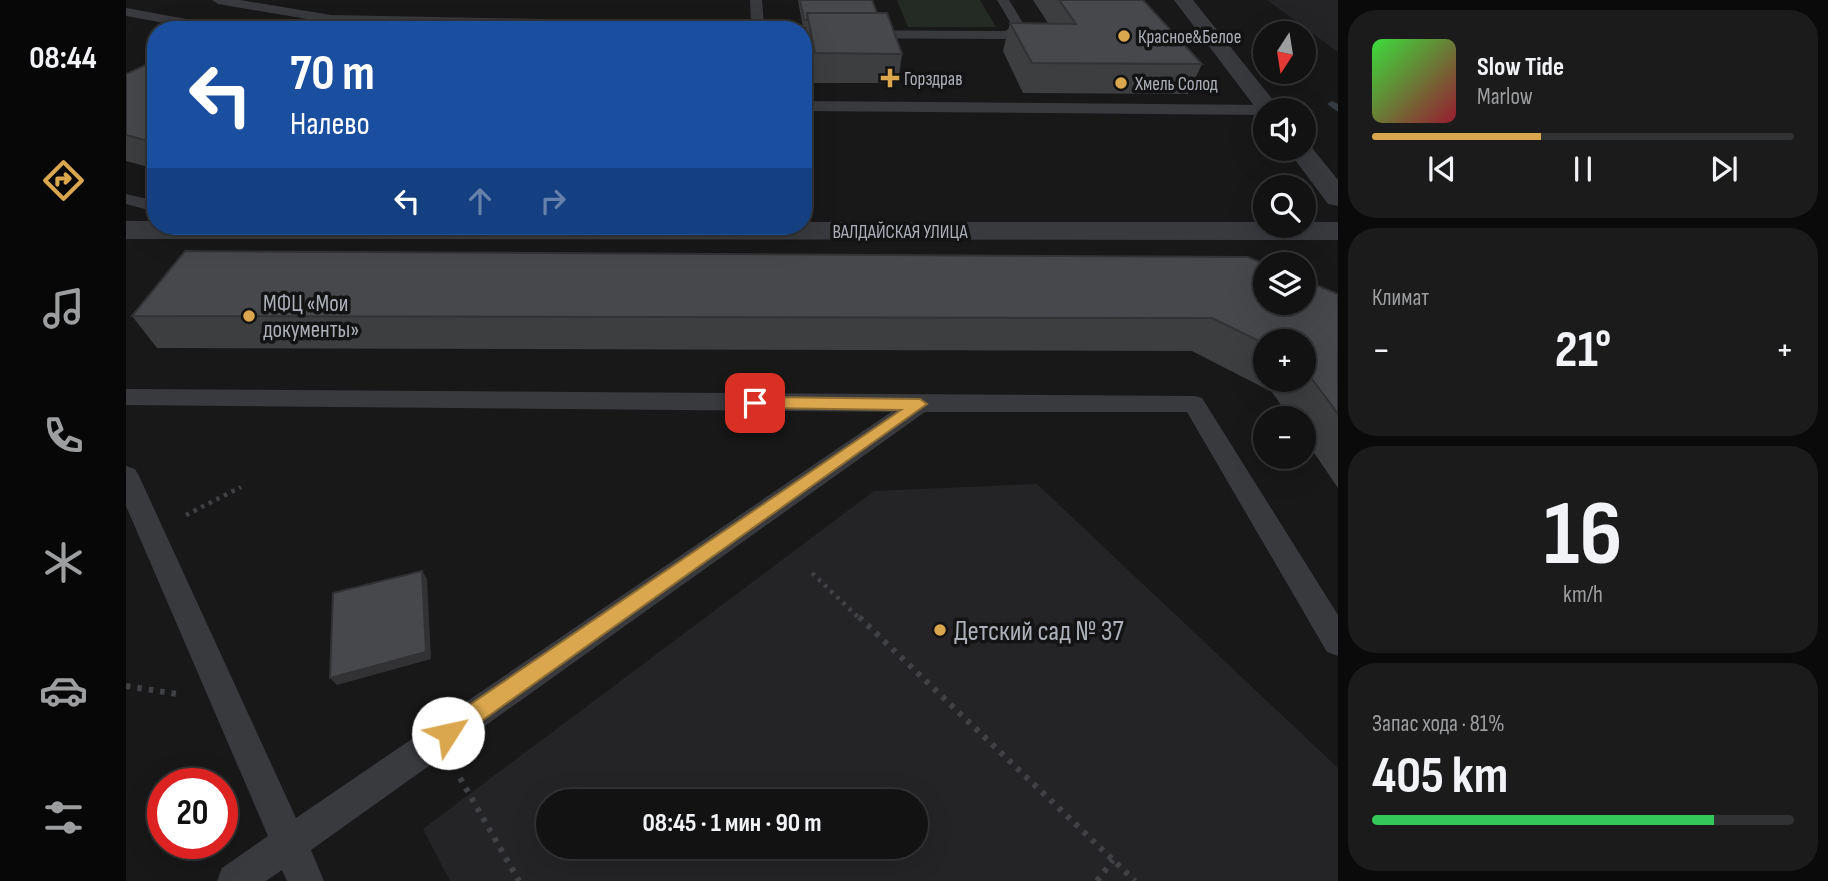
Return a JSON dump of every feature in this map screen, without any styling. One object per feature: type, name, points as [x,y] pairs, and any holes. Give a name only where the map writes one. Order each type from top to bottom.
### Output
[{"type":"street","points":[[1183,0],[1260,98]]},
{"type":"street","points":[[1309,161],[1338,198]]},
{"type":"street","name":"ВАЛДАЙСКАЯ УЛИЦА","points":[[812,228],[1338,232]]},
{"type":"street","name":"ВАЛДАЙСКАЯ УЛИЦА","points":[[126,230],[147,229]]},
{"type":"lane","points":[[218,0],[343,21]]},
{"type":"lane","points":[[756,0],[758,21]]},
{"type":"lane","points":[[812,34],[1007,35],[1020,28],[1003,0]]},
{"type":"lane","points":[[126,12],[176,21]]},
{"type":"lane","points":[[332,19],[427,21]]},
{"type":"lane","points":[[812,106],[1253,110]]},
{"type":"lane","points":[[126,200],[147,205]]},
{"type":"lane","points":[[126,397],[1194,404],[1338,642]]},
{"type":"lane","points":[[234,881],[920,404]]},
{"type":"lane","points":[[126,476],[306,881]]},
{"type":"path","points":[[812,573],[1135,881]]},
{"type":"path","points":[[457,772],[519,881]]},
{"type":"path","points":[[1097,881],[1113,860]]},
{"type":"shaded area","points":[[897,0],[980,0],[996,27],[908,27]]},
{"type":"shaded area","points":[[1267,0],[1338,0],[1338,52],[1316,36],[1316,21],[1296,21]]},
{"type":"shaded area","name":"Детский сад № 37","points":[[1037,484],[1338,768],[1338,881],[450,881],[423,829],[874,491]]},
{"type":"building","points":[[800,0],[872,0],[877,13],[807,13],[807,20],[804,20]]},
{"type":"building","points":[[1059,0],[1143,0],[1202,64],[1032,63],[1010,23],[1076,24]]},
{"type":"building","points":[[807,13],[887,13],[902,54],[815,53],[812,21],[809,21]]},
{"type":"building","points":[[147,64],[147,141],[126,135],[126,74]]},
{"type":"building","points":[[185,251],[1248,257],[1253,259],[1253,315],[1316,315],[1316,285],[1338,294],[1338,414],[1316,384],[1316,329],[1253,329],[1253,338],[1212,318],[132,316]]},
{"type":"building","points":[[422,571],[426,652],[330,678],[333,593]]},
{"type":"waterway","points":[[1332,104],[1338,109]]},
{"type":"place","name":"Красное&Белое","points":[[1124,36]]},
{"type":"place","name":"Горздрав","points":[[890,78]]},
{"type":"place","name":"Хмель Солод","points":[[1121,83]]},
{"type":"place","name":"МФЦ «Мои документы»","points":[[249,316]]},
{"type":"place","name":"Детский сад № 37","points":[[940,630]]},
{"type":"route","points":[[448,733],[920,404],[755,403]]}]
